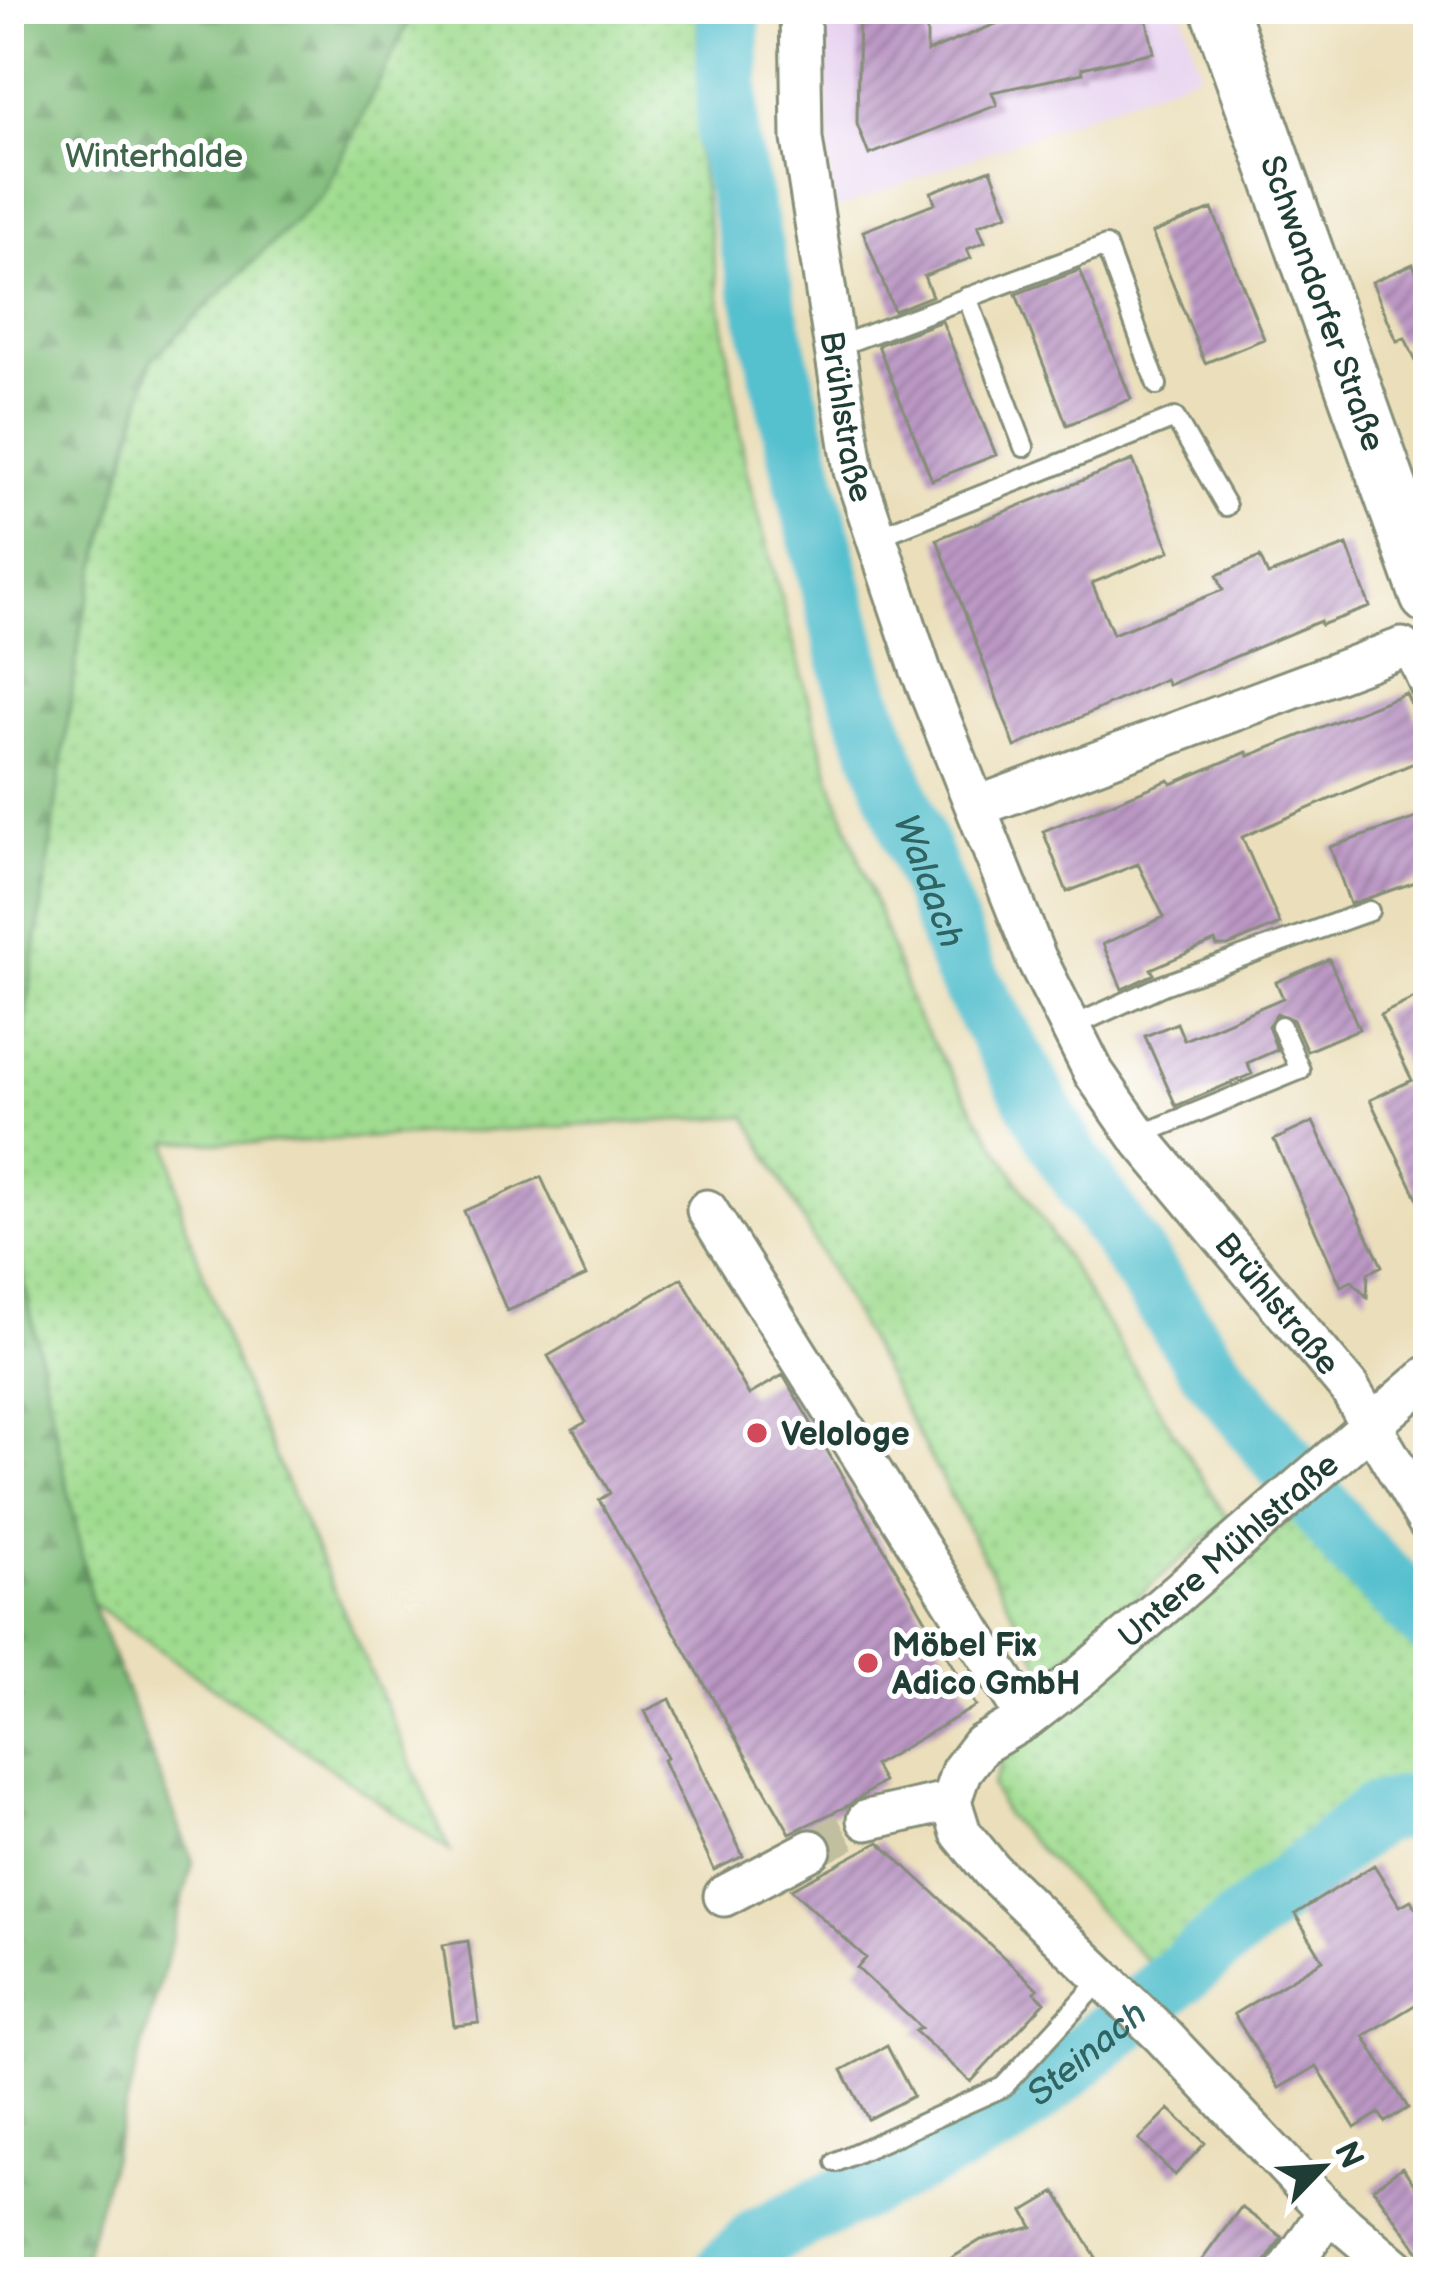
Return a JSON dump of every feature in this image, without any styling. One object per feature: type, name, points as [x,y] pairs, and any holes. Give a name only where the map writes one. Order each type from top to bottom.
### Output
[{"type":"main road","name":"Schwandorfer Straße","points":[[1219,9],[1428,596]]},
{"type":"street","name":"Brühlstraße","points":[[800,9],[802,139],[854,471],[921,670],[1036,958],[1094,1073],[1138,1136],[1349,1388],[1428,1522]]},
{"type":"street","points":[[976,807],[1402,649]]},
{"type":"street","points":[[707,1210],[1027,1718]]},
{"type":"street","name":"Untere Mühlstraße","points":[[951,1801],[961,1771],[981,1745],[1027,1718],[1341,1455],[1428,1376]]},
{"type":"street","points":[[867,1820],[951,1801],[961,1833],[992,1871],[1162,2036],[1328,2210],[1400,2272]]},
{"type":"street","points":[[724,1896],[811,1850]]},
{"type":"street","points":[[1287,2272],[1328,2210]]},
{"type":"lane","points":[[835,347],[1106,246],[1157,385]]},
{"type":"lane","points":[[967,297],[1024,447]]},
{"type":"lane","points":[[874,538],[1175,418],[1226,506]]},
{"type":"lane","points":[[1402,649],[1428,706]]},
{"type":"lane","points":[[1071,1027],[1163,985],[1369,911]]},
{"type":"lane","points":[[1138,1136],[1300,1070],[1281,1026]]},
{"type":"lane","points":[[836,2162],[1003,2087],[1112,1987]]},
{"type":"shaded area","points":[[824,9],[1182,9],[1200,72],[831,211]]},
{"type":"green space","name":"Winterhalde","points":[[9,9],[415,9],[323,194],[152,359],[81,627],[9,1138]]},
{"type":"green space","points":[[415,9],[698,9],[697,149],[746,469],[831,780],[916,1016],[1228,1520],[1046,1674],[747,1116],[256,1144],[169,1141],[183,1217],[246,1392],[450,1851],[92,1603],[9,1210],[9,1138],[81,627],[152,359],[323,194]]},
{"type":"green space","points":[[9,1210],[92,1603],[193,1862],[80,2272],[9,2272]]},
{"type":"green space","points":[[1299,1512],[1428,1634],[1428,1778],[1366,1785],[1152,1966],[1006,1816],[992,1787],[1006,1751]]},
{"type":"building","points":[[859,9],[927,9],[927,52],[1013,17],[1012,9],[1144,9],[1154,52],[992,92],[997,105],[869,155],[857,124]]},
{"type":"building","points":[[991,169],[1008,214],[978,225],[985,242],[967,249],[971,258],[924,276],[932,296],[894,311],[863,231],[935,203],[931,192]]},
{"type":"building","points":[[1212,209],[1264,339],[1205,363],[1152,233]]},
{"type":"building","points":[[1413,264],[1421,283],[1428,281],[1428,387],[1405,338],[1397,341],[1372,282]]},
{"type":"building","points":[[1080,270],[1131,399],[1067,425],[1016,294]]},
{"type":"building","points":[[942,321],[996,455],[932,480],[878,345]]},
{"type":"building","points":[[1133,460],[1170,551],[1092,583],[1113,634],[1223,590],[1217,575],[1260,557],[1268,575],[1347,545],[1370,607],[1321,625],[1320,621],[1168,685],[1165,679],[1015,747],[937,539]]},
{"type":"building","points":[[1406,693],[1428,745],[1428,757],[1242,837],[1280,924],[1228,946],[1217,946],[1215,941],[1151,969],[1154,974],[1122,989],[1103,944],[1164,917],[1138,864],[1067,892],[1043,831]]},
{"type":"building","points":[[1428,814],[1428,878],[1350,904],[1330,847]]},
{"type":"building","points":[[1329,959],[1359,1029],[1307,1051],[1293,1020],[1277,1013],[1268,1026],[1277,1050],[1247,1063],[1252,1074],[1176,1106],[1145,1036],[1177,1023],[1184,1040],[1196,1035],[1283,998],[1276,982]]},
{"type":"building","points":[[1419,996],[1428,1013],[1428,1220],[1370,1100],[1412,1080],[1380,1015]]},
{"type":"building","points":[[1313,1122],[1382,1266],[1368,1273],[1367,1297],[1352,1281],[1341,1286],[1274,1140]]},
{"type":"building","points":[[541,1177],[586,1276],[507,1311],[464,1211]]},
{"type":"building","points":[[682,1278],[749,1395],[783,1375],[976,1706],[874,1765],[883,1782],[849,1805],[790,1833],[599,1500],[610,1493],[573,1429],[586,1422],[548,1356]]},
{"type":"building","points":[[670,1699],[743,1856],[714,1870],[645,1711]]},
{"type":"building","points":[[879,1842],[1038,1989],[1035,1992],[1045,2002],[971,2082],[857,1968],[866,1958],[791,1889]]},
{"type":"building","points":[[1374,1865],[1400,1906],[1411,1900],[1428,1928],[1428,1997],[1364,2036],[1408,2108],[1385,2122],[1379,2113],[1355,2128],[1317,2066],[1279,2088],[1234,2014],[1323,1960],[1295,1914]]},
{"type":"building","points":[[468,1941],[479,2023],[454,2026],[443,1945]]},
{"type":"building","points":[[887,2046],[913,2096],[868,2119],[842,2070]]},
{"type":"building","points":[[1169,2109],[1205,2143],[1175,2175],[1139,2140]]},
{"type":"building","points":[[1402,2167],[1428,2204],[1428,2264],[1373,2188]]},
{"type":"building","points":[[1056,2192],[1105,2272],[929,2272],[981,2240],[1033,2227],[1024,2211]]},
{"type":"building","points":[[1241,2207],[1282,2237],[1258,2272],[1193,2272]]},
{"type":"waterway","name":"Waldach","points":[[729,9],[727,140],[806,482],[855,681],[963,968],[1068,1157],[1203,1358],[1351,1546],[1428,1622]]},
{"type":"waterway","name":"Steinach","points":[[725,2272],[760,2238],[1003,2121],[1375,1814],[1428,1802]]},
{"type":"tunnel","points":[[811,1850],[867,1820]]},
{"type":"place","name":"Velologe","points":[[757,1433]]},
{"type":"place","name":"Möbel Fix Adico GmbH","points":[[868,1663]]}]
